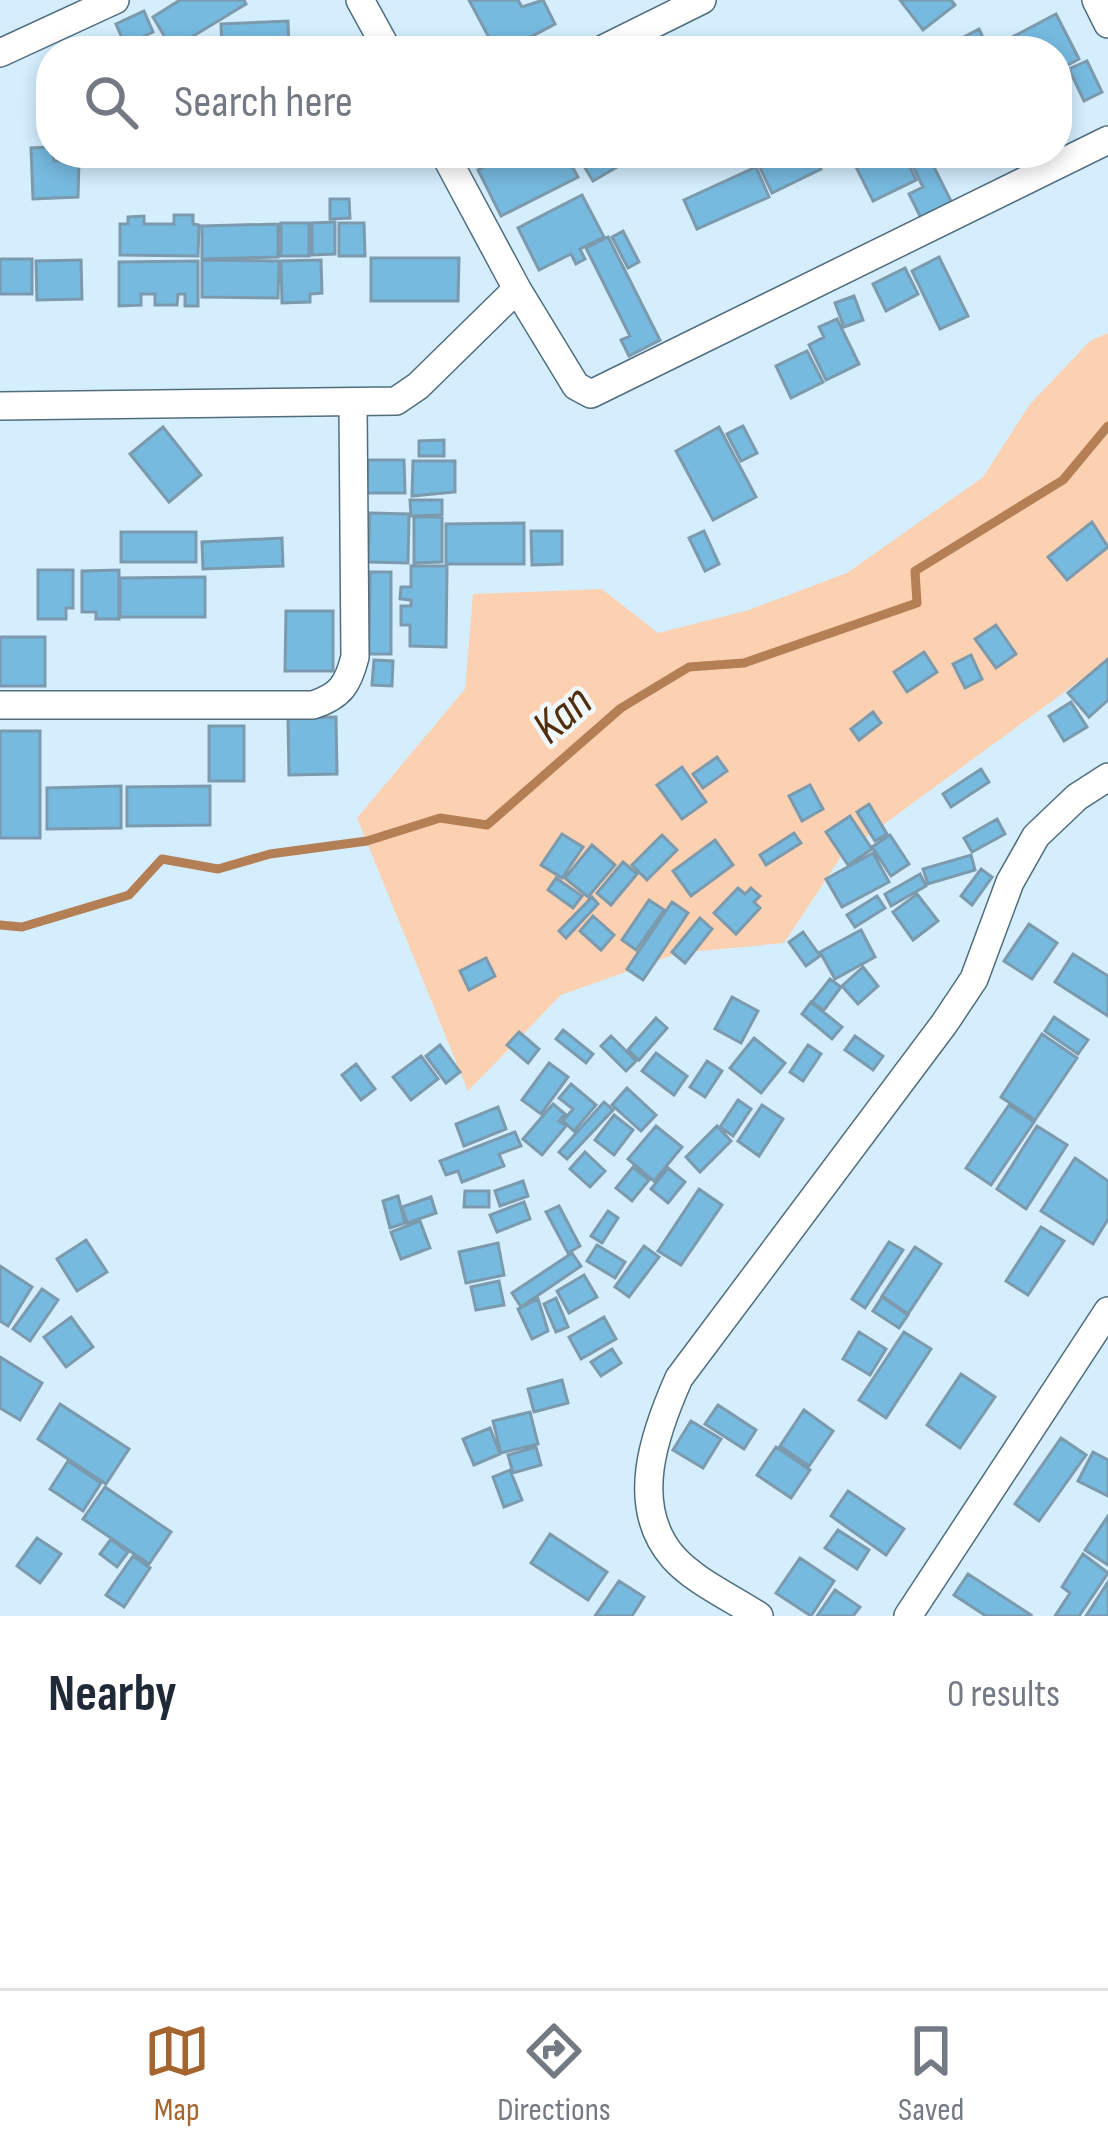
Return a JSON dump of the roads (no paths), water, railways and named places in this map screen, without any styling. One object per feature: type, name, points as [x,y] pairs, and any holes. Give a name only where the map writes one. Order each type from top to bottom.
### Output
[{"type":"street","points":[[37,36],[115,0]]},
{"type":"street","points":[[360,0],[380,36]]},
{"type":"street","points":[[629,36],[702,0]]},
{"type":"street","points":[[1096,0],[1108,25]]},
{"type":"street","points":[[0,53],[36,36]]},
{"type":"street","points":[[1072,158],[1108,140]]},
{"type":"street","points":[[452,168],[576,386],[591,394],[1051,168]]},
{"type":"street","points":[[0,406],[396,401],[418,386],[517,289]]},
{"type":"street","points":[[0,705],[314,704],[334,698],[348,682],[355,657],[353,405]]},
{"type":"street","points":[[759,1616],[676,1560],[659,1537],[649,1498],[654,1435],[679,1378],[974,979],[1010,882],[1036,836],[1077,797],[1108,777]]},
{"type":"street","points":[[908,1616],[1108,1310]]},
{"type":"waterway","name":"Kan","points":[[0,925],[22,927],[129,895],[162,859],[218,869],[270,854],[367,841],[440,818],[487,825],[621,708],[689,667],[744,663],[917,603],[915,571],[1063,480],[1108,426]]}]
